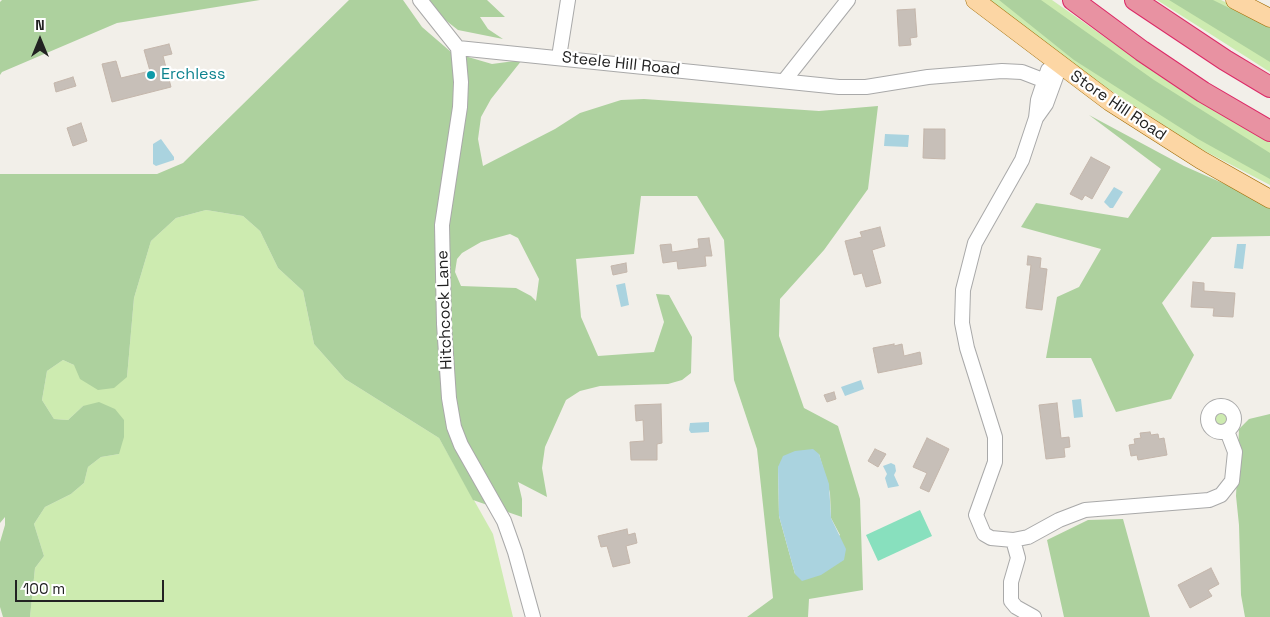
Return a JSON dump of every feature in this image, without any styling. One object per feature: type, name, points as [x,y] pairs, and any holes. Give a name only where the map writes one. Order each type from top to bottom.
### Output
[{"type":"highway","points":[[1073,0],[1142,52],[1203,92],[1270,131]]},
{"type":"highway","points":[[1135,0],[1225,60],[1270,87]]},
{"type":"main road","name":"Store Hill Road","points":[[975,0],[1057,64],[1163,137],[1270,198]]},
{"type":"main road","points":[[1235,0],[1270,18]]},
{"type":"street","points":[[420,0],[458,48]]},
{"type":"street","points":[[560,57],[568,0]]},
{"type":"street","points":[[784,81],[848,0]]},
{"type":"street","name":"Steele Hill Road","points":[[458,48],[839,87],[866,87],[928,77],[1002,71],[1022,72],[1049,82]]},
{"type":"street","name":"Hitchcock Lane","points":[[458,48],[461,82],[460,107],[445,194],[442,225],[444,324],[449,398],[454,427],[461,445],[504,521],[515,552],[533,617]]},
{"type":"street","points":[[1057,64],[1048,70],[1049,82],[1038,100],[1036,118],[1022,160],[975,243],[962,290],[962,323],[967,348],[995,437],[995,462],[976,515],[984,534],[991,538],[1013,540],[1028,537],[1058,520],[1085,510],[1209,500],[1221,495],[1232,481],[1235,468],[1235,452],[1228,431]]},
{"type":"street","points":[[1013,540],[1018,558],[1011,582],[1011,601],[1016,607],[1034,617]]},
{"type":"green space","points":[[2,0],[260,0],[117,23],[2,72],[0,75],[0,2]]},
{"type":"green space","points":[[349,0],[403,0],[422,27],[451,52],[492,64],[522,60],[491,99],[481,117],[478,139],[483,166],[555,129],[580,113],[621,100],[644,99],[819,111],[878,106],[868,189],[824,250],[780,299],[779,336],[804,408],[838,426],[860,499],[863,590],[809,599],[808,617],[747,617],[773,598],[757,449],[734,380],[724,240],[697,196],[641,196],[634,254],[576,259],[581,317],[598,356],[654,352],[664,322],[656,294],[669,295],[692,337],[691,373],[682,380],[668,384],[600,386],[580,391],[566,400],[545,447],[542,468],[547,497],[518,482],[522,499],[522,517],[473,500],[439,438],[345,379],[314,344],[303,291],[278,268],[260,231],[243,216],[206,210],[176,218],[151,241],[134,298],[127,377],[114,388],[98,390],[80,379],[74,365],[63,360],[47,371],[42,400],[54,419],[68,420],[83,406],[99,402],[115,409],[124,420],[124,437],[119,454],[101,457],[88,467],[84,483],[71,494],[45,507],[34,524],[44,556],[35,568],[30,617],[3,617],[0,607],[0,542],[5,525],[5,517],[0,523],[0,174],[157,174],[183,163]],"holes":[[[510,234],[518,238],[539,279],[536,301],[516,288],[461,286],[455,272],[457,259],[462,253],[481,242]],[[819,454],[830,493],[831,518],[840,535],[795,574],[779,516],[778,467]]]},
{"type":"green space","points":[[427,0],[487,0],[505,17],[480,17],[488,29],[503,39],[458,30],[444,19]]},
{"type":"green space","points":[[988,0],[1052,0],[1173,85],[1270,141],[1270,185],[1199,148],[1064,60]]},
{"type":"green space","points":[[999,0],[1041,0],[1154,80],[1270,153],[1270,179],[1198,139],[1074,60]]},
{"type":"green space","points":[[1157,0],[1221,0],[1270,24],[1270,72]]},
{"type":"green space","points":[[1169,0],[1213,0],[1270,28],[1270,62]]},
{"type":"green space","points":[[1089,115],[1184,166],[1270,204],[1270,236],[1212,237],[1162,303],[1194,355],[1171,399],[1116,412],[1091,358],[1046,358],[1057,297],[1079,287],[1101,249],[1021,227],[1036,203],[1128,218],[1161,169]]},
{"type":"green space","points":[[206,210],[243,216],[260,231],[278,268],[303,291],[314,344],[345,379],[439,438],[493,534],[513,617],[30,617],[35,568],[44,556],[34,524],[45,507],[71,494],[84,483],[88,467],[101,457],[119,454],[83,406],[68,420],[54,419],[42,400],[47,371],[63,360],[74,365],[127,377],[134,298],[151,241],[176,218]]},
{"type":"green space","points":[[1220,411],[1226,414],[1229,420],[1226,426],[1220,429],[1214,426],[1211,420],[1214,414]]},
{"type":"green space","points":[[1270,414],[1270,617],[1245,617],[1241,595],[1239,525],[1236,496],[1239,429],[1249,419]]},
{"type":"green space","points":[[920,510],[932,536],[878,561],[866,535]]},
{"type":"green space","points":[[1123,519],[1150,617],[1064,617],[1047,540],[1088,520]]},
{"type":"water","points":[[885,134],[909,135],[908,147],[884,146]]},
{"type":"water","points":[[161,139],[174,157],[174,160],[156,166],[153,164],[153,144]]},
{"type":"water","points":[[1114,187],[1123,192],[1113,208],[1110,208],[1104,202]]},
{"type":"water","points":[[1237,244],[1246,244],[1243,269],[1234,268]]},
{"type":"water","points":[[625,283],[629,305],[621,307],[616,285]]},
{"type":"water","points":[[861,380],[864,389],[845,396],[841,387]]},
{"type":"water","points":[[1081,399],[1083,417],[1074,418],[1072,400]]},
{"type":"water","points":[[709,422],[709,432],[691,433],[689,430],[690,423]]},
{"type":"water","points":[[813,449],[819,454],[829,484],[831,518],[846,549],[844,560],[821,575],[802,581],[795,574],[779,516],[778,467],[783,456],[795,451]]},
{"type":"water","points":[[891,463],[895,465],[896,471],[894,475],[899,486],[888,488],[885,478],[887,474],[883,466]]},
{"type":"building","points":[[915,9],[917,37],[910,38],[911,45],[899,46],[897,10]]},
{"type":"building","name":"Erchless","points":[[169,44],[172,54],[163,56],[171,87],[112,102],[102,64],[116,61],[121,78],[150,71],[144,50]]},
{"type":"building","points":[[73,77],[76,86],[56,92],[54,83]]},
{"type":"building","points":[[81,123],[87,141],[73,146],[67,128]]},
{"type":"building","points":[[924,129],[945,129],[945,159],[923,158]]},
{"type":"building","points":[[1091,157],[1110,167],[1092,199],[1085,195],[1082,200],[1070,194]]},
{"type":"building","points":[[880,227],[885,246],[872,250],[881,283],[866,287],[862,273],[854,275],[845,241],[862,237],[860,232]]},
{"type":"building","points":[[709,238],[712,256],[705,256],[706,266],[678,269],[677,261],[663,263],[660,245],[671,244],[672,252],[699,248],[698,239]]},
{"type":"building","points":[[1028,256],[1041,258],[1040,268],[1047,269],[1042,310],[1026,308],[1031,265],[1027,265]]},
{"type":"building","points":[[626,263],[627,272],[613,275],[611,266]]},
{"type":"building","points":[[1193,282],[1204,283],[1204,291],[1235,293],[1233,317],[1213,316],[1214,308],[1191,307]]},
{"type":"building","points":[[894,344],[894,346],[902,344],[904,356],[920,352],[922,364],[878,373],[873,348]]},
{"type":"building","points":[[834,392],[836,399],[827,402],[824,395]]},
{"type":"building","points":[[1057,403],[1061,438],[1069,437],[1070,447],[1064,448],[1065,457],[1046,459],[1039,405]]},
{"type":"building","points":[[661,404],[662,443],[657,444],[657,460],[631,460],[630,442],[644,441],[643,420],[636,421],[635,405]]},
{"type":"building","points":[[1150,432],[1151,435],[1158,434],[1159,439],[1164,438],[1167,455],[1138,460],[1137,455],[1131,456],[1129,445],[1135,444],[1134,439],[1141,438],[1140,433]]},
{"type":"building","points":[[927,438],[949,449],[929,492],[920,488],[927,473],[913,467]]},
{"type":"building","points":[[875,449],[886,454],[878,467],[868,461]]},
{"type":"building","points":[[627,529],[628,535],[635,533],[637,543],[626,546],[630,563],[613,567],[607,546],[601,547],[598,536]]},
{"type":"building","points":[[1211,568],[1219,584],[1208,590],[1212,596],[1190,608],[1178,585]]},
{"type":"place","name":"Erchless","points":[[151,75]]}]
